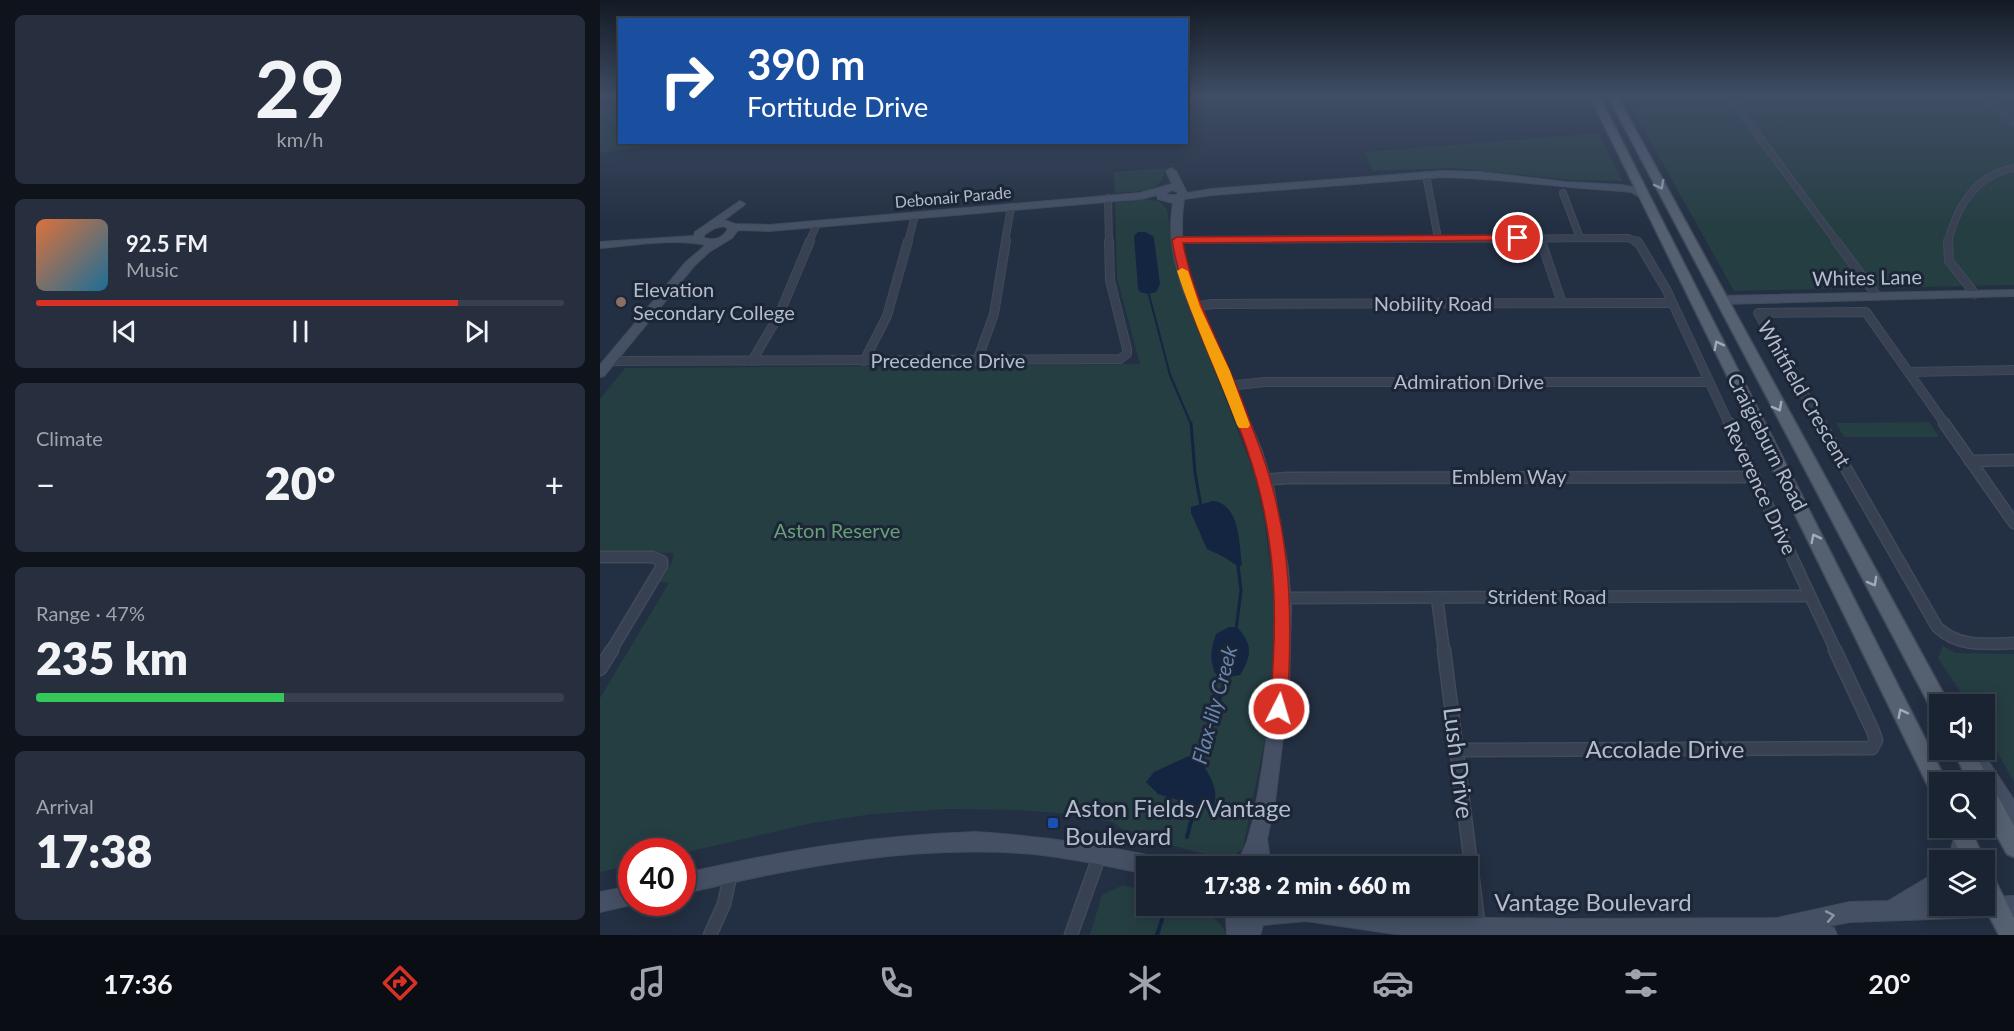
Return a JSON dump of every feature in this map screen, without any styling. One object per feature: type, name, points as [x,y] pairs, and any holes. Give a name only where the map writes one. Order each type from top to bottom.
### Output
[{"type":"main road","name":"Craigieburn Road","points":[[1616,140],[1931,772]]},
{"type":"main road","name":"Craigieburn Road","points":[[1636,140],[1934,694]]},
{"type":"main road","points":[[1995,812],[2014,847]]},
{"type":"main road","points":[[1995,895],[2005,907],[2011,935]]},
{"type":"street","points":[[1761,140],[1877,296]]},
{"type":"street","points":[[1975,294],[1948,260],[1947,243],[1968,194],[1981,181],[1994,173],[2014,168]]},
{"type":"street","points":[[1175,217],[1165,194],[1171,170],[1180,193],[1175,217],[1183,272],[1194,307],[1228,386],[1264,480],[1277,537],[1284,638],[1279,709],[1258,838],[1251,856]]},
{"type":"street","points":[[1180,193],[1426,175],[1481,175],[1565,185],[1622,188],[1634,190],[1643,196]]},
{"type":"street","points":[[1426,175],[1438,238]]},
{"type":"street","points":[[1622,188],[1633,185],[1636,181]]},
{"type":"street","name":"Debonair Parade","points":[[703,234],[732,226],[769,228],[1180,193]]},
{"type":"street","points":[[1177,240],[1580,238],[1563,193]]},
{"type":"street","name":"Precedence Drive","points":[[610,361],[1120,359],[1127,354],[1108,268],[1108,198]]},
{"type":"street","points":[[600,245],[703,234],[740,204],[734,212],[732,226],[734,232],[705,250],[690,264],[600,373]]},
{"type":"street","points":[[977,361],[994,314],[1011,207]]},
{"type":"street","points":[[864,361],[887,316],[915,216]]},
{"type":"street","points":[[752,361],[779,315],[817,224]]},
{"type":"street","name":"Debonair Parade","points":[[724,239],[769,228]]},
{"type":"street","points":[[703,234],[707,243],[724,239]]},
{"type":"street","points":[[690,264],[703,234]]},
{"type":"street","points":[[1540,238],[1562,303]]},
{"type":"street","name":"Reverence Drive","points":[[1580,238],[1628,238],[1640,244],[1672,303],[1874,731],[1876,740],[1872,747]]},
{"type":"street","name":"Whites Lane","points":[[1722,300],[2014,293]]},
{"type":"street","name":"Nobility Road","points":[[1194,307],[1212,304],[1672,303]]},
{"type":"street","name":"Whitfield Crescent","points":[[2014,523],[1866,312],[1758,313],[1937,627],[1946,637],[1957,642],[2014,643]]},
{"type":"street","points":[[1908,372],[2014,370]]},
{"type":"street","name":"Admiration Drive","points":[[1228,386],[1265,382],[1709,382]]},
{"type":"street","points":[[1970,461],[2014,460]]},
{"type":"street","name":"Emblem Way","points":[[1264,480],[1287,478],[1755,477]]},
{"type":"street","points":[[600,557],[652,557],[662,561],[662,566],[600,669]]},
{"type":"street","name":"Strident Road","points":[[1283,598],[1810,596]]},
{"type":"street","name":"Lush Drive","points":[[1437,598],[1479,928]]},
{"type":"street","name":"Accolade Drive","points":[[1457,750],[1847,750],[1872,747]]},
{"type":"street","points":[[1978,760],[2014,816]]},
{"type":"street","points":[[1258,838],[1260,856]]},
{"type":"street","points":[[696,881],[825,852],[920,842],[1011,842],[1054,846],[1136,862]]},
{"type":"street","points":[[1071,935],[1100,854]]},
{"type":"street","points":[[710,935],[724,904],[731,872]]},
{"type":"street","points":[[1893,909],[1929,886]]},
{"type":"street","points":[[600,902],[618,899]]},
{"type":"street","name":"Vantage Boulevard","points":[[1773,931],[1850,912],[2005,907]]},
{"type":"street","points":[[1235,916],[1237,935]]},
{"type":"street","name":"Vantage Boulevard","points":[[1243,916],[1258,918]]},
{"type":"street","name":"Vantage Boulevard","points":[[1341,916],[1381,923],[1479,928],[1773,931],[1827,935]]},
{"type":"green space","points":[[600,140],[618,140],[618,144],[662,144],[600,153]]},
{"type":"green space","points":[[1517,140],[1602,140],[1622,181],[1573,180],[1455,168],[1372,171],[1365,152]]},
{"type":"green space","points":[[1649,140],[2014,140],[2014,285],[1734,291]]},
{"type":"green space","points":[[1165,168],[1160,183],[1154,187],[1147,190],[1115,193],[1114,172]]},
{"type":"green space","name":"Aston Reserve","points":[[1142,199],[1159,201],[1167,209],[1176,271],[1255,475],[1264,518],[1274,595],[1276,685],[1243,848],[1234,856],[1213,856],[1129,835],[1113,822],[1058,813],[949,809],[873,814],[812,823],[696,850],[696,838],[618,838],[618,868],[600,872],[600,698],[669,583],[660,582],[671,564],[674,553],[600,552],[600,399],[625,368],[1140,364],[1117,278],[1115,203]]},
{"type":"green space","points":[[1929,422],[1939,437],[1844,437],[1836,423]]},
{"type":"green space","points":[[1943,646],[1955,653],[2014,654],[2014,782],[1995,748],[1995,694],[1962,694],[1938,658]]},
{"type":"green space","points":[[1123,885],[1136,888],[1136,916],[1212,916],[1227,935],[1090,935],[1102,895]]},
{"type":"water","points":[[1138,232],[1145,232],[1154,239],[1160,284],[1156,292],[1148,294],[1140,292],[1138,288],[1134,236]]},
{"type":"water","points":[[1213,501],[1222,504],[1233,517],[1240,546],[1242,565],[1239,567],[1207,549],[1191,513],[1191,507]]},
{"type":"water","points":[[1229,627],[1237,627],[1242,633],[1248,645],[1249,656],[1240,675],[1227,677],[1215,673],[1211,654],[1216,634]]},
{"type":"water","points":[[1189,756],[1197,757],[1212,780],[1215,793],[1213,806],[1205,808],[1158,794],[1146,782],[1154,772]]},
{"type":"waterway","name":"Flax-lily Creek","points":[[1148,291],[1170,375],[1191,424]]},
{"type":"waterway","name":"Flax-lily Creek","points":[[1191,423],[1195,473],[1201,506]]},
{"type":"waterway","name":"Flax-lily Creek","points":[[1236,630],[1241,590],[1238,566]]},
{"type":"waterway","name":"Flax-lily Creek","points":[[1197,759],[1228,675]]},
{"type":"waterway","name":"Flax-lily Creek","points":[[1187,837],[1196,802]]},
{"type":"waterway","name":"Flax-lily Creek","points":[[1157,935],[1163,916]]},
{"type":"slow traffic","points":[[1182,271],[1194,307],[1224,371],[1244,425]]},
{"type":"place","name":"Elevation Secondary College","points":[[621,302]]},
{"type":"place","name":"Aston Fields/Vantage Boulevard","points":[[1053,823]]},
{"type":"route","points":[[1279,709],[1284,638],[1283,598],[1281,566],[1271,506],[1254,450],[1233,400],[1224,371],[1192,300],[1183,272],[1177,240],[1518,238]]}]
